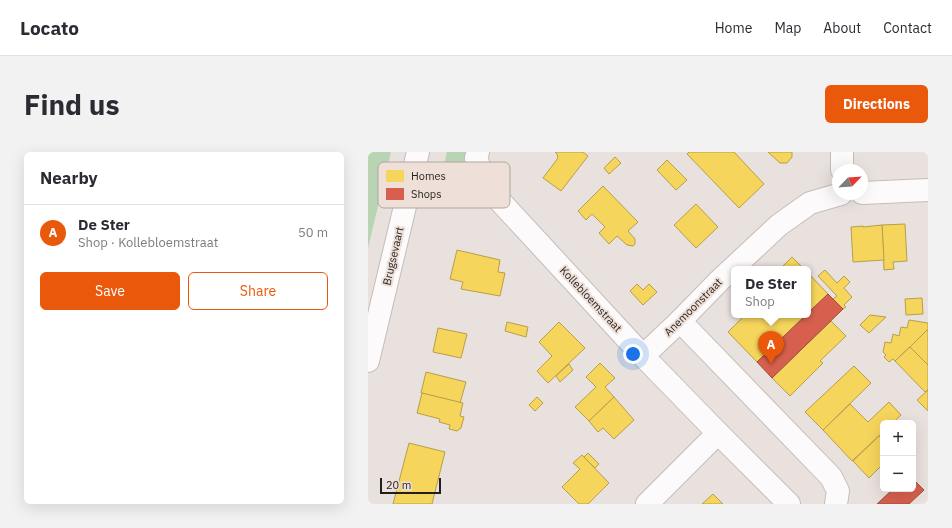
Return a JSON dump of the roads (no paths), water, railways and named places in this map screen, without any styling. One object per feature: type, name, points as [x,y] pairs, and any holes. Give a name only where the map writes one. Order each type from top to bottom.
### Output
[{"type":"street","name":"Brugsevaart","points":[[416,162],[418,152]]},
{"type":"street","name":"Kollebloemstraat","points":[[478,152],[476,158],[478,162]]},
{"type":"street","points":[[842,152],[842,164]]},
{"type":"street","points":[[868,193],[928,190]]},
{"type":"street","name":"Anemoonstraat","points":[[735,266],[779,225],[810,203],[832,197]]},
{"type":"street","name":"Brugsevaart","points":[[368,360],[405,208]]},
{"type":"street","name":"Kollebloemstraat","points":[[506,208],[643,356],[789,504]]},
{"type":"street","name":"Anemoonstraat","points":[[643,356],[731,270]]},
{"type":"street","points":[[680,321],[831,477],[838,491],[836,504]]},
{"type":"street","points":[[647,504],[718,433]]},
{"type":"place","name":"De Ster","points":[[771,364]]}]
